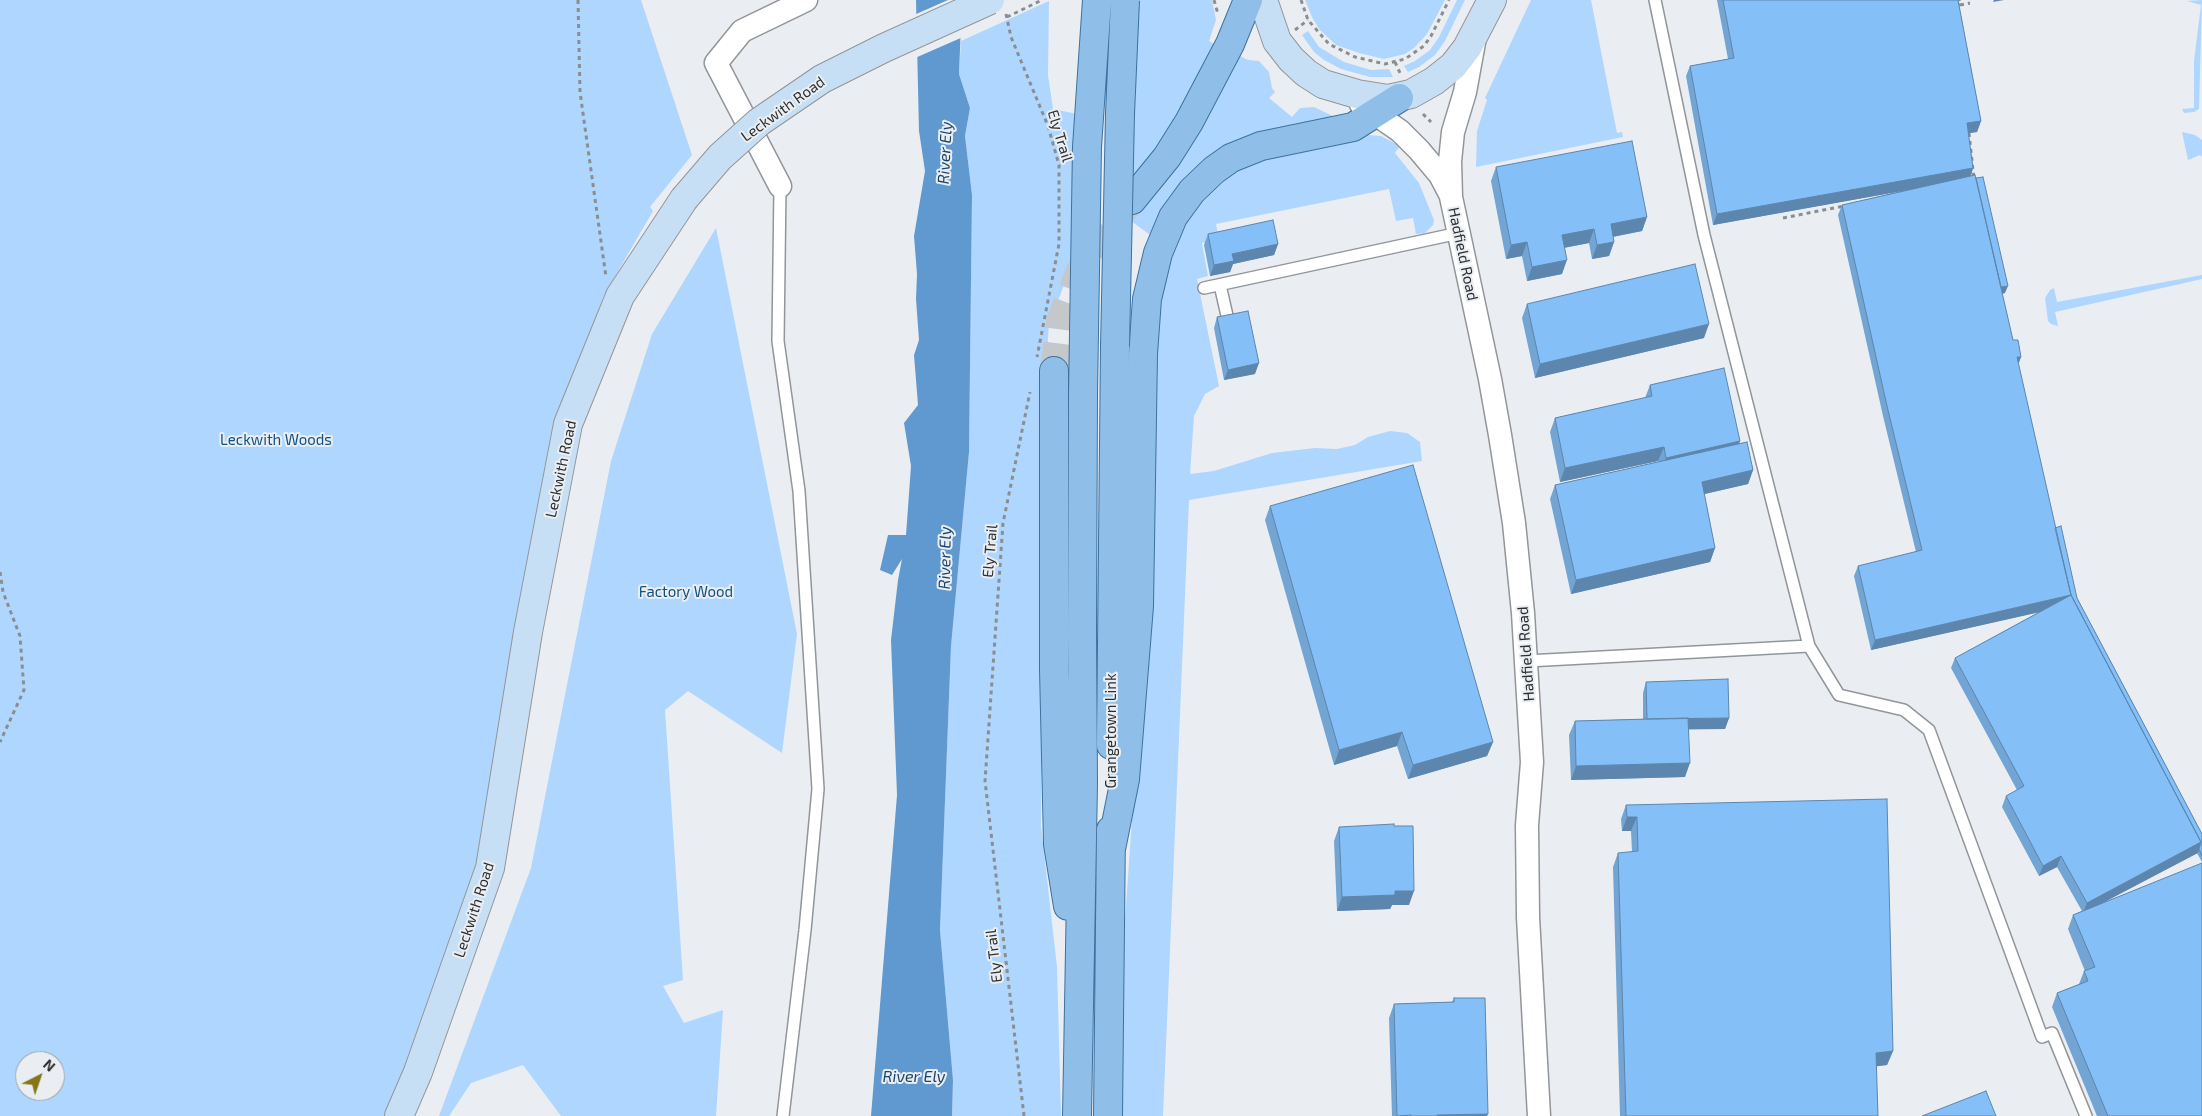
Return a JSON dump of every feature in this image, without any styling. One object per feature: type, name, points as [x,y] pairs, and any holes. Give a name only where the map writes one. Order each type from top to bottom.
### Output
[{"type":"main road","name":"Grangetown Link","points":[[1077,1116],[1083,783],[1087,147],[1097,0]]},
{"type":"main road","name":"Grangetown Link","points":[[1108,1116],[1115,346],[1120,114],[1125,0]]},
{"type":"main road","points":[[1132,200],[1167,157],[1189,122],[1230,44],[1249,0],[1267,12],[1278,41],[1306,73],[1322,84],[1368,97],[1400,86],[1423,87],[1453,66],[1468,48],[1492,0]]},
{"type":"main road","name":"Leckwith Road","points":[[399,1116],[418,1072],[490,868],[528,632],[568,424],[620,296],[684,199],[720,157],[759,122],[822,79],[884,48],[1001,8]]},
{"type":"main road","points":[[1111,849],[1125,778],[1139,606],[1143,354],[1147,299],[1158,252],[1173,217],[1192,191],[1214,170],[1232,158],[1261,146],[1352,127],[1375,113],[1400,86]]},
{"type":"main road","points":[[1045,364],[1058,844],[1079,966]]},
{"type":"street","points":[[780,186],[716,63],[742,31],[806,0]]},
{"type":"street","points":[[1451,197],[1450,161],[1453,132],[1465,92],[1475,35]]},
{"type":"street","points":[[1335,87],[1400,131],[1428,158],[1440,175],[1451,197]]},
{"type":"street","name":"Hadfield Road","points":[[1451,197],[1490,379],[1519,565],[1528,661],[1532,762],[1527,825],[1528,917],[1539,1116]]},
{"type":"lane","points":[[1655,0],[1704,235],[1809,646],[1839,695],[1904,710],[1929,730],[2042,1037],[2052,1032],[2086,1116]]},
{"type":"lane","points":[[780,186],[778,341],[799,491],[818,788],[805,930],[783,1116]]},
{"type":"lane","points":[[1204,288],[1459,233]]},
{"type":"lane","points":[[1220,285],[1228,320]]},
{"type":"lane","points":[[1528,661],[1809,646]]},
{"type":"path","points":[[578,0],[580,92],[604,275],[620,296]]},
{"type":"path","points":[[1001,8],[1042,0]]},
{"type":"path","points":[[1301,0],[1308,20],[1319,35],[1341,51],[1373,62],[1394,62],[1415,53],[1424,46],[1449,0]]},
{"type":"path","points":[[1959,0],[1960,5]]},
{"type":"path","points":[[1953,4],[1970,3]]},
{"type":"path","name":"Ely Trail","points":[[1001,8],[1048,126],[1059,165],[1059,244],[1045,364]]},
{"type":"path","points":[[1297,29],[1308,20]]},
{"type":"path","points":[[1394,62],[1400,86]]},
{"type":"path","points":[[1421,112],[1431,122]]},
{"type":"path","points":[[1969,133],[1974,183]]},
{"type":"path","points":[[1783,218],[1848,205]]},
{"type":"path","name":"Ely Trail","points":[[1024,1116],[985,781],[1003,523],[1030,387]]},
{"type":"path","points":[[0,572],[3,592],[20,636],[24,690],[0,742]]},
{"type":"green space","name":"Leckwith Woods","points":[[0,0],[641,0],[692,155],[650,207],[653,211],[603,297],[577,370],[562,420],[475,871],[390,1116],[0,1116]]},
{"type":"green space","points":[[1139,0],[1212,0],[1216,20],[1209,41],[1217,46],[1171,131],[1132,185]]},
{"type":"green space","points":[[1305,0],[1445,0],[1427,34],[1414,48],[1405,54],[1384,59],[1336,45],[1319,29]]},
{"type":"green space","points":[[1457,0],[1465,0],[1445,41],[1435,55],[1419,67],[1408,72],[1404,66],[1415,61],[1430,50],[1439,37]]},
{"type":"green space","points":[[1531,0],[1591,0],[1617,133],[1622,132],[1623,137],[1476,167],[1477,131],[1487,100],[1485,98]]},
{"type":"green space","points":[[2202,0],[2199,109],[2194,112],[2184,113],[2182,109],[2194,108],[2194,61],[2201,5],[2187,1]]},
{"type":"green space","points":[[1049,1],[1048,75],[1053,109],[1077,114],[1074,260],[1049,323],[1044,402],[1041,826],[1057,967],[1061,1116],[952,1116],[953,1080],[940,930],[951,646],[969,452],[972,195],[965,136],[970,108],[959,74],[961,41]]},
{"type":"green space","points":[[1308,31],[1319,47],[1344,62],[1371,70],[1389,69],[1393,77],[1370,77],[1341,69],[1324,60],[1314,52],[1302,35]]},
{"type":"green space","points":[[1238,55],[1248,60],[1259,61],[1269,72],[1272,88],[1275,92],[1269,98],[1292,117],[1300,108],[1314,107],[1335,117],[1261,134],[1153,237],[1131,221],[1131,215],[1166,174]]},
{"type":"green space","points":[[2182,132],[2195,135],[2202,140],[2202,157],[2200,155],[2188,160]]},
{"type":"green space","points":[[1367,135],[1381,136],[1400,146],[1395,153],[1419,183],[1434,220],[1433,225],[1425,233],[1416,234],[1413,218],[1396,221],[1389,189],[1216,224],[1219,240],[1202,243],[1208,276],[1197,279],[1219,386],[1205,394],[1194,416],[1190,474],[1214,471],[1272,453],[1315,448],[1337,449],[1355,445],[1368,437],[1390,431],[1407,433],[1420,442],[1422,461],[1189,500],[1163,1116],[1117,1116],[1125,920],[1138,732],[1154,327],[1172,241],[1207,189],[1247,164],[1300,147]]},
{"type":"green space","name":"Factory Wood","points":[[716,228],[797,634],[782,753],[688,691],[665,710],[683,980],[663,986],[684,1023],[723,1010],[716,1116],[561,1116],[523,1065],[471,1083],[449,1116],[439,1116],[531,868],[611,461],[652,334]]},
{"type":"green space","points":[[2202,275],[2202,279],[2055,312],[2058,326],[2048,321],[2045,298],[2050,290],[2054,288],[2057,302]]},
{"type":"water","name":"River Ely","points":[[916,0],[962,0],[959,74],[970,108],[965,136],[972,195],[969,452],[951,646],[940,930],[953,1080],[952,1116],[871,1116],[897,795],[891,640],[902,559],[892,575],[880,570],[888,535],[906,535],[911,466],[904,423],[918,405],[914,355],[919,340],[914,236],[925,171],[919,131]]},
{"type":"pier","points":[[948,0],[965,0],[963,37],[915,58],[914,15]]},
{"type":"building","points":[[1723,0],[1958,0],[1981,121],[1967,123],[1973,168],[1717,214],[1690,66],[1734,58]]},
{"type":"building","points":[[1632,141],[1647,217],[1611,224],[1614,242],[1597,245],[1594,229],[1562,235],[1567,260],[1532,267],[1527,242],[1511,245],[1496,167]]},
{"type":"building","points":[[1975,175],[2013,340],[2018,340],[2021,357],[2017,357],[2071,595],[1875,640],[1858,566],[1922,550],[1887,406],[1842,205]]},
{"type":"building","points":[[1983,177],[2008,286],[2001,287],[1976,178]]},
{"type":"building","points":[[1273,220],[1278,244],[1232,254],[1234,261],[1214,265],[1208,234]]},
{"type":"building","points":[[1695,264],[1709,324],[1540,364],[1527,304]]},
{"type":"building","points":[[1248,311],[1259,363],[1228,370],[1217,317]]},
{"type":"building","points":[[1724,368],[1740,441],[1666,458],[1664,447],[1565,468],[1555,418],[1652,396],[1650,385]]},
{"type":"building","points":[[1747,442],[1753,470],[1702,482],[1715,548],[1576,580],[1555,485]]},
{"type":"building","points":[[1413,465],[1493,742],[1413,765],[1402,732],[1339,750],[1270,506]]},
{"type":"building","points":[[2061,526],[2077,598],[2202,834],[2202,856],[2199,849],[2201,842],[2071,595],[2055,528]]},
{"type":"building","points":[[2071,595],[2201,842],[2087,903],[2061,856],[2043,866],[2006,796],[2024,786],[1955,658]]},
{"type":"building","points":[[1728,679],[1729,718],[1647,719],[1646,682]]},
{"type":"building","points":[[1688,718],[1690,763],[1576,766],[1575,721]]},
{"type":"building","points":[[1887,799],[1893,1051],[1876,1053],[1878,1116],[1626,1116],[1618,853],[1638,851],[1637,817],[1627,817],[1626,805]]},
{"type":"building","points":[[1394,824],[1394,826],[1413,826],[1414,891],[1395,891],[1395,895],[1342,897],[1339,827]]},
{"type":"building","points":[[2202,863],[2202,1116],[2108,1116],[2057,993],[2088,981],[2084,971],[2095,967],[2073,915]]},
{"type":"building","points":[[1454,998],[1485,998],[1488,1114],[1397,1116],[1394,1004],[1454,1002]]},
{"type":"building","points":[[1986,1091],[1996,1116],[1922,1116]]},
{"type":"tunnel","points":[[1054,371],[1060,322],[1079,273],[1105,230],[1128,205]]}]
